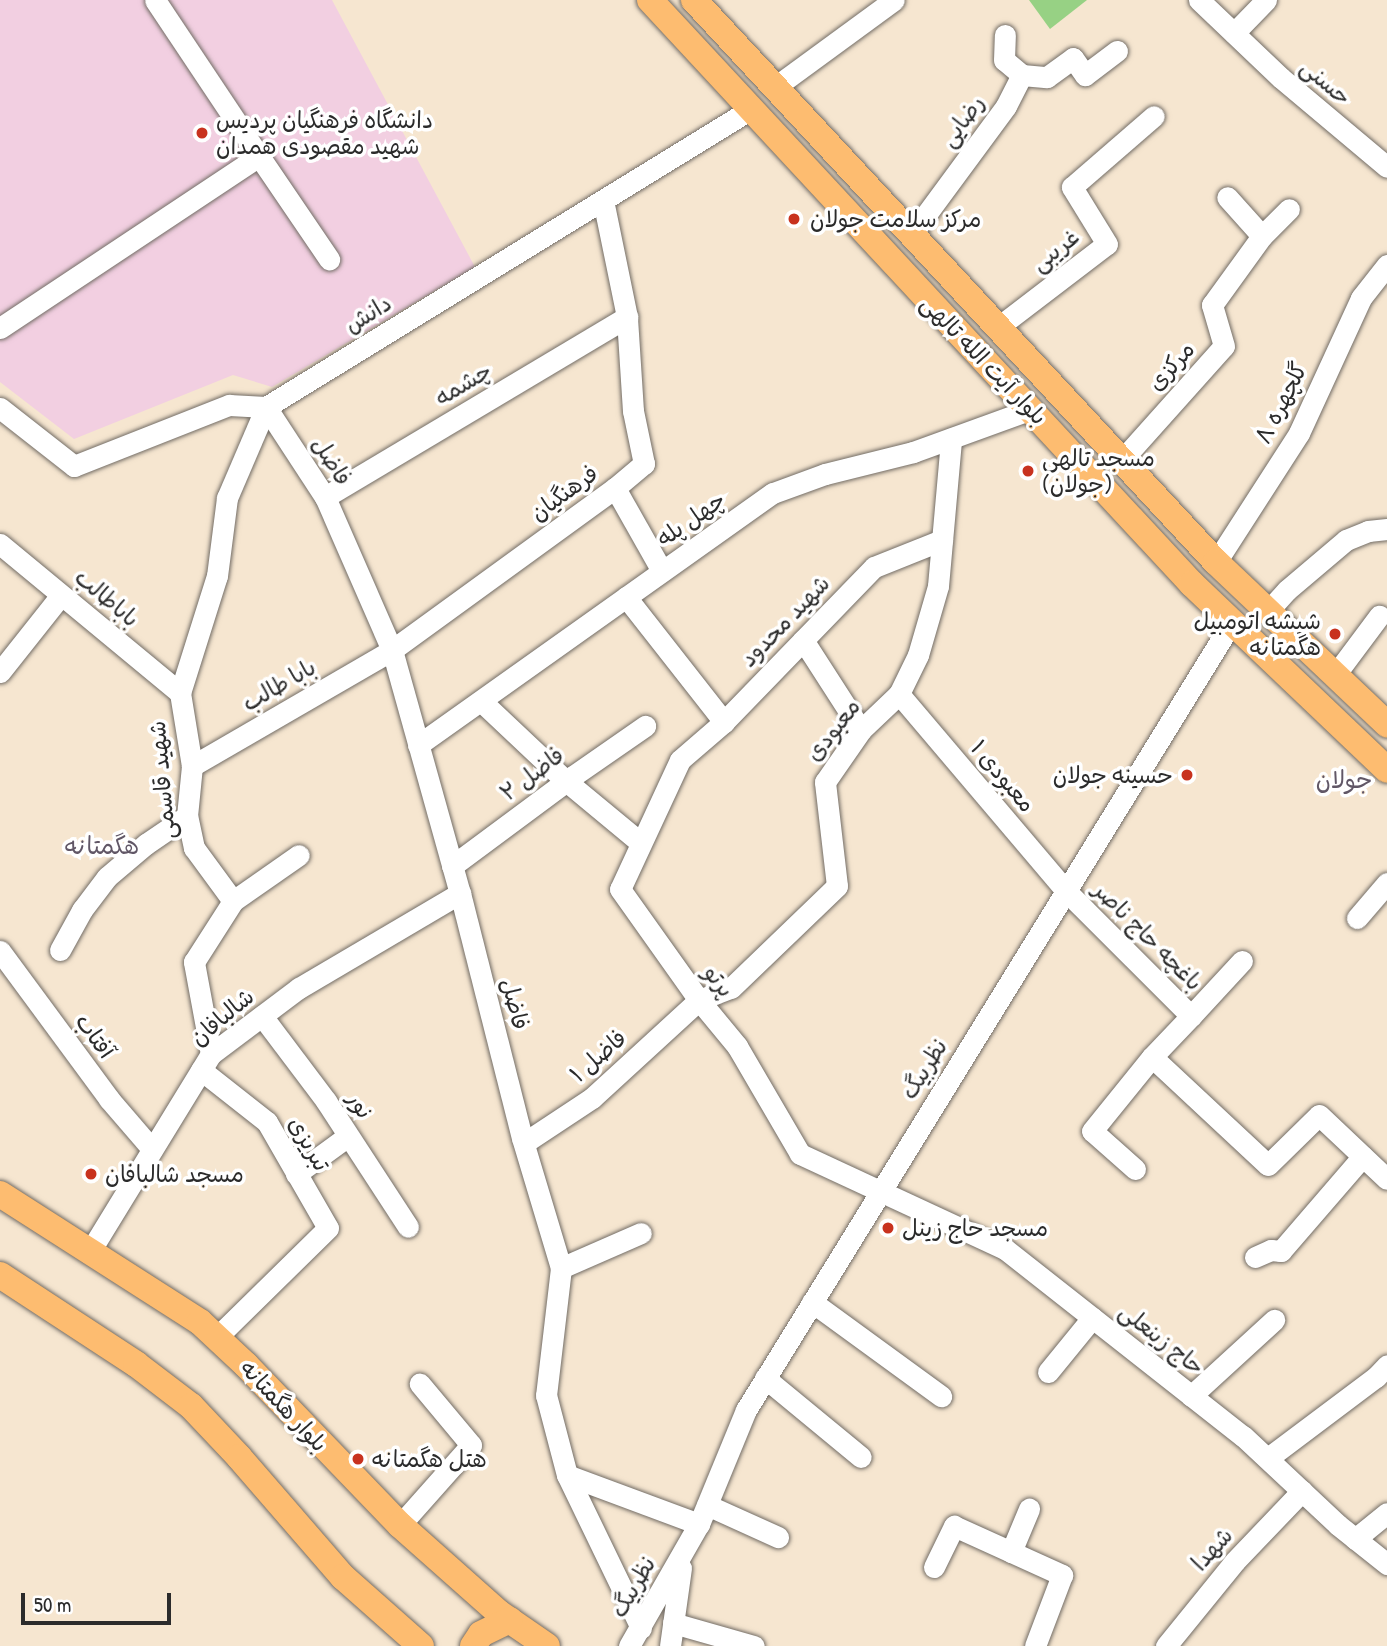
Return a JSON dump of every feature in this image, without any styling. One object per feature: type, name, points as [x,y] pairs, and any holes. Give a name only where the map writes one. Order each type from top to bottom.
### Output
[{"type":"main road","name":"بلوار آیت الله تالهی","points":[[650,0],[1192,584],[1387,770]]},
{"type":"main road","name":"بلوار آیت الله تالهی","points":[[694,0],[1216,562],[1387,724]]},
{"type":"main road","points":[[1032,409],[1054,390]]},
{"type":"main road","name":"بلوار هگمتانه","points":[[0,1195],[200,1322],[400,1525],[510,1620],[547,1646]]},
{"type":"main road","points":[[0,1275],[136,1364],[191,1406],[343,1577],[421,1646]]},
{"type":"main road","points":[[473,1646],[481,1634],[510,1620]]},
{"type":"street","points":[[155,0],[328,259]]},
{"type":"street","points":[[775,87],[894,0]]},
{"type":"street","name":"حسنی","points":[[1199,0],[1280,78],[1387,167]]},
{"type":"street","points":[[1234,33],[1266,0]]},
{"type":"street","points":[[1005,35],[1004,60],[1022,75],[1047,78],[1073,58],[1085,75],[1117,51]]},
{"type":"street","name":"رضایی","points":[[911,235],[1006,107],[1022,75]]},
{"type":"street","name":"دانش","points":[[266,407],[751,109]]},
{"type":"street","name":"غریبی","points":[[997,328],[1107,244],[1072,187],[1154,116]]},
{"type":"street","points":[[0,328],[259,156]]},
{"type":"street","points":[[1227,197],[1262,236],[1289,209]]},
{"type":"street","points":[[603,200],[627,317]]},
{"type":"street","name":"مرکزی","points":[[1121,461],[1224,346],[1212,305],[1262,236]]},
{"type":"street","name":"گلچهره ۸","points":[[1216,562],[1299,433],[1361,298],[1387,265]]},
{"type":"street","name":"فرهنگیان","points":[[392,650],[644,464],[633,411],[627,317]]},
{"type":"street","name":"چشمه","points":[[325,497],[627,317]]},
{"type":"street","points":[[0,408],[74,466],[229,405],[266,407]]},
{"type":"street","name":"فاضل","points":[[266,407],[325,497],[392,650],[460,893],[524,1143],[561,1268],[546,1395],[567,1475],[641,1628]]},
{"type":"street","name":"شهید قاسمی","points":[[233,901],[194,848],[187,816],[192,766],[180,693],[217,576],[227,498],[266,407]]},
{"type":"street","name":"چهل پله","points":[[418,745],[773,492],[825,474],[951,439],[1032,409]]},
{"type":"street","name":"معبودی","points":[[699,1000],[731,988],[837,886],[825,782],[861,730],[899,694],[918,655],[934,597],[951,439]]},
{"type":"street","points":[[615,488],[662,572]]},
{"type":"street","points":[[1268,611],[1287,590],[1346,540],[1368,531],[1387,529]]},
{"type":"street","name":"شهید محدود","points":[[680,760],[724,722],[874,567],[942,540]]},
{"type":"street","name":"باباطالب","points":[[0,544],[180,693]]},
{"type":"street","points":[[0,672],[61,595]]},
{"type":"street","points":[[626,597],[724,722]]},
{"type":"street","points":[[1335,675],[1379,616]]},
{"type":"street","name":"نظربیگ","points":[[629,1646],[683,1555],[703,1515],[746,1410],[1232,622]]},
{"type":"street","points":[[803,640],[861,730]]},
{"type":"street","name":"بابا طالب","points":[[192,766],[392,650]]},
{"type":"street","name":"معبودی ۱","points":[[899,694],[1066,891]]},
{"type":"street","points":[[481,701],[566,781],[641,843]]},
{"type":"street","name":"فاضل ۲","points":[[452,866],[645,726]]},
{"type":"street","name":"پرتو","points":[[680,760],[620,889],[699,1000],[737,1046],[800,1154],[879,1192]]},
{"type":"street","points":[[60,950],[82,910],[107,877],[146,844],[187,816]]},
{"type":"street","points":[[206,1062],[194,962],[233,901],[299,855]]},
{"type":"street","points":[[1357,918],[1387,883]]},
{"type":"street","name":"باغچه حاج ناصر","points":[[1066,891],[1191,1016],[1152,1057],[1092,1131],[1135,1168]]},
{"type":"street","name":"شالبافان","points":[[89,1253],[206,1062],[299,988],[460,893]]},
{"type":"street","name":"آفتاب","points":[[0,951],[109,1099],[152,1149]]},
{"type":"street","points":[[1191,1016],[1242,961]]},
{"type":"street","name":"فاضل ۱","points":[[524,1143],[592,1098],[699,1000]]},
{"type":"street","name":"نور","points":[[262,1016],[348,1136],[408,1227]]},
{"type":"street","points":[[1152,1057],[1268,1165],[1319,1115],[1387,1179]]},
{"type":"street","name":"تبریزی","points":[[206,1062],[267,1122],[328,1228],[217,1337]]},
{"type":"street","points":[[296,1174],[348,1136]]},
{"type":"street","points":[[1255,1257],[1271,1250],[1281,1251],[1363,1156]]},
{"type":"street","name":"حاج زینعلی","points":[[879,1192],[1005,1249],[1268,1458],[1355,1539],[1387,1564]]},
{"type":"street","points":[[561,1268],[641,1233]]},
{"type":"street","points":[[812,1302],[941,1396]]},
{"type":"street","points":[[1048,1372],[1092,1318]]},
{"type":"street","points":[[1191,1396],[1274,1320]]},
{"type":"street","points":[[1268,1458],[1376,1377],[1387,1365]]},
{"type":"street","points":[[765,1378],[861,1457]]},
{"type":"street","points":[[400,1525],[471,1445],[420,1384]]},
{"type":"street","points":[[567,1475],[778,1537]]},
{"type":"street","name":"شهدا","points":[[1166,1646],[1235,1561],[1302,1491]]},
{"type":"street","points":[[1011,1552],[1029,1509]]},
{"type":"street","points":[[1355,1539],[1387,1513]]},
{"type":"street","points":[[934,1567],[954,1526],[1062,1575],[1035,1646]]},
{"type":"street","name":"نظربیگ","points":[[670,1646],[683,1555]]},
{"type":"street","points":[[673,1623],[754,1646]]},
{"type":"shaded area","name":"دانشگاه فرهنگیان پردیس شهید مقصودی همدان","points":[[0,0],[332,0],[475,267],[272,387],[233,375],[74,439],[0,382]]},
{"type":"green space","points":[[1029,0],[1087,0],[1050,29]]},
{"type":"place","name":"دانشگاه فرهنگیان پردیس شهید مقصودی همدان","points":[[202,133]]},
{"type":"place","name":"مرکز سلامت جولان","points":[[794,219]]},
{"type":"place","name":"مسجد تالهی (جولان)","points":[[1028,471]]},
{"type":"place","name":"شیشه اتومبیل هگمتانه","points":[[1335,634]]},
{"type":"place","name":"حسینه جولان","points":[[1187,775]]},
{"type":"place","name":"مسجد شالبافان","points":[[91,1174]]},
{"type":"place","name":"مسجد حاج زینل","points":[[888,1228]]},
{"type":"place","name":"هتل هگمتانه","points":[[358,1459]]},
{"type":"district","name":"جولان","points":[[1344,780]]},
{"type":"district","name":"هگمتانه","points":[[102,846]]}]
